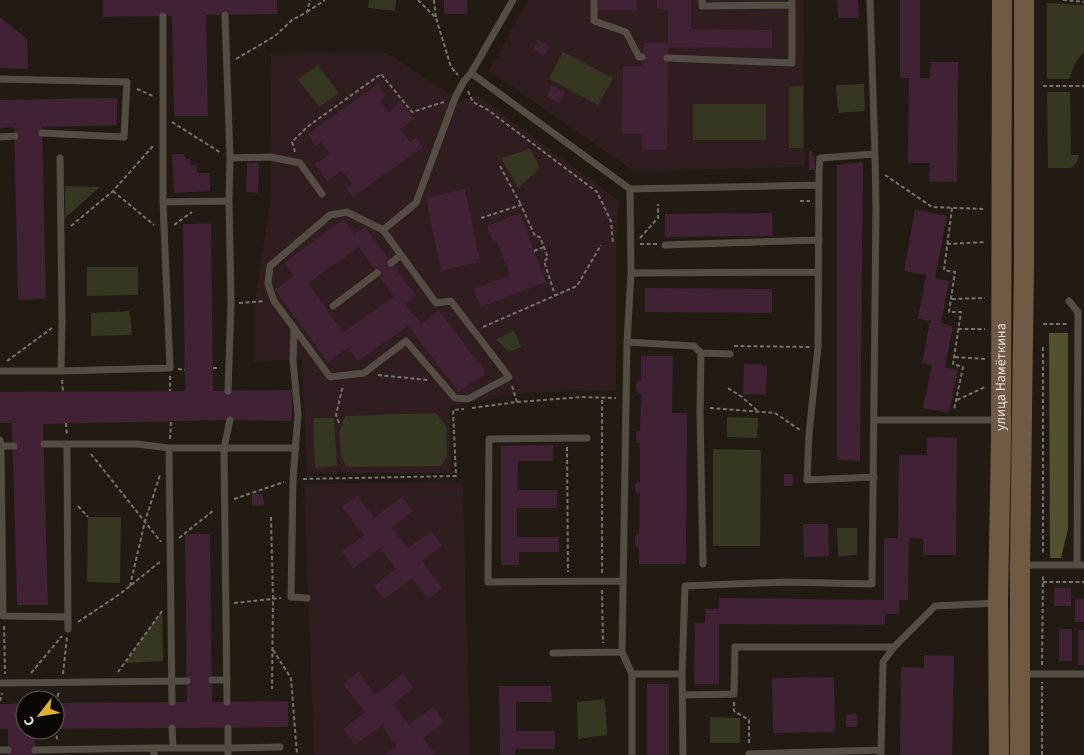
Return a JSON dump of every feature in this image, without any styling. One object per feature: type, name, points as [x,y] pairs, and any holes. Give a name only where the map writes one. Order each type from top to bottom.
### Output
[{"type":"main road","name":"улица Намёткина","points":[[999,755],[998,603],[1001,420],[1002,0]]},
{"type":"main road","name":"улица Намёткина","points":[[1020,755],[1024,0]]},
{"type":"lane","points":[[383,230],[416,203],[455,98],[513,0]]},
{"type":"lane","points":[[594,0],[594,21],[626,32],[639,57],[642,57]]},
{"type":"lane","points":[[668,58],[792,63],[792,3],[702,6],[702,0]]},
{"type":"lane","points":[[683,755],[682,674],[685,586],[786,582],[872,584],[876,210],[870,0]]},
{"type":"lane","points":[[225,14],[230,158],[231,303],[228,391]]},
{"type":"lane","points":[[0,371],[170,368],[164,233],[163,16]]},
{"type":"lane","points":[[471,73],[630,189],[819,185]]},
{"type":"lane","points":[[0,79],[127,82],[124,137],[42,133]]},
{"type":"lane","points":[[0,137],[15,136]]},
{"type":"lane","points":[[874,477],[807,480],[809,434],[818,347],[820,158],[875,154]]},
{"type":"lane","points":[[230,158],[270,157],[300,163],[322,194]]},
{"type":"lane","points":[[60,158],[61,370]]},
{"type":"lane","points":[[630,189],[622,652],[632,674],[632,755]]},
{"type":"lane","points":[[164,202],[229,201]]},
{"type":"lane","points":[[348,212],[383,230],[401,255],[436,303],[451,301],[509,377],[468,399],[455,398],[406,341],[364,373],[330,377],[274,301],[268,284],[270,266],[330,214],[348,212]]},
{"type":"lane","points":[[665,245],[819,240]]},
{"type":"lane","points":[[391,263],[401,255]]},
{"type":"lane","points":[[630,273],[818,272]]},
{"type":"lane","points":[[333,306],[377,273]]},
{"type":"lane","points":[[1020,565],[1080,565],[1078,312],[1069,301]]},
{"type":"lane","points":[[294,328],[293,360],[298,414],[293,479],[291,597],[307,598]]},
{"type":"lane","points":[[627,342],[694,346],[701,353],[730,354]]},
{"type":"lane","points":[[701,353],[700,413],[703,564]]},
{"type":"lane","points":[[227,702],[224,448],[230,420]]},
{"type":"lane","points":[[874,420],[1001,420]]},
{"type":"lane","points":[[587,438],[489,439],[488,582],[623,581]]},
{"type":"lane","points":[[14,446],[0,444],[3,616],[68,617]]},
{"type":"lane","points":[[44,444],[137,444],[169,448],[296,448]]},
{"type":"lane","points":[[68,444],[68,628]]},
{"type":"lane","points":[[169,448],[172,702]]},
{"type":"lane","points":[[749,754],[881,753],[882,662],[894,647],[935,606],[998,603]]},
{"type":"lane","points":[[683,695],[734,694],[735,647],[894,647]]},
{"type":"lane","points":[[554,652],[622,652]]},
{"type":"lane","points":[[632,674],[682,674]]},
{"type":"lane","points":[[1021,674],[1084,674]]},
{"type":"lane","points":[[2,682],[186,680]]},
{"type":"lane","points":[[212,680],[227,680]]},
{"type":"lane","points":[[172,728],[173,748]]},
{"type":"lane","points":[[228,728],[228,751]]},
{"type":"lane","points":[[35,750],[57,752],[154,752],[173,748],[228,751],[280,747]]},
{"type":"lane","points":[[0,750],[8,750]]},
{"type":"path","points":[[307,12],[310,0]]},
{"type":"path","points":[[227,64],[275,36],[292,20],[325,0]]},
{"type":"path","points":[[418,0],[436,18]]},
{"type":"path","points":[[434,0],[436,18],[451,67],[464,81]]},
{"type":"path","points":[[1063,0],[1084,2]]},
{"type":"path","points":[[300,163],[292,142],[307,127],[381,74],[412,112],[455,98]]},
{"type":"path","points":[[1043,86],[1084,86]]},
{"type":"path","points":[[136,89],[163,100],[170,121],[230,158]]},
{"type":"path","points":[[473,102],[488,110],[597,192],[611,221],[612,244]]},
{"type":"path","points":[[61,235],[113,191],[163,135]]},
{"type":"path","points":[[500,166],[535,236],[540,238],[544,247],[548,258],[544,262],[555,295]]},
{"type":"path","points":[[875,168],[932,208],[986,209]]},
{"type":"path","points":[[113,191],[164,233],[206,201]]},
{"type":"path","points":[[658,204],[658,218],[635,244],[665,245]]},
{"type":"path","points":[[481,218],[521,205]]},
{"type":"path","points":[[952,208],[944,270],[955,272],[949,312],[961,312],[953,364],[963,367],[952,420]]},
{"type":"path","points":[[947,244],[986,242]]},
{"type":"path","points":[[474,331],[577,286],[601,245]]},
{"type":"path","points":[[534,251],[544,247]]},
{"type":"path","points":[[951,299],[987,298]]},
{"type":"path","points":[[231,303],[274,301]]},
{"type":"path","points":[[8,361],[62,321]]},
{"type":"path","points":[[1043,324],[1078,324]]},
{"type":"path","points":[[958,329],[988,329]]},
{"type":"path","points":[[735,346],[818,347]]},
{"type":"path","points":[[1042,755],[1043,347]]},
{"type":"path","points":[[954,356],[987,359]]},
{"type":"path","points":[[170,368],[170,391]]},
{"type":"path","points":[[364,373],[440,382]]},
{"type":"path","points":[[339,423],[336,415],[345,375]]},
{"type":"path","points":[[509,377],[517,402]]},
{"type":"path","points":[[956,401],[987,386]]},
{"type":"path","points":[[728,388],[759,412]]},
{"type":"path","points":[[24,682],[68,628],[130,586],[170,550],[183,534],[225,502],[293,479],[456,476],[453,410],[517,402],[582,397],[619,398],[626,400]]},
{"type":"path","points":[[602,398],[603,652]]},
{"type":"path","points":[[716,409],[775,413],[809,434]]},
{"type":"path","points":[[169,448],[171,421]]},
{"type":"path","points":[[567,439],[568,582]]},
{"type":"path","points":[[83,444],[170,550]]},
{"type":"path","points":[[130,586],[145,521],[160,475]]},
{"type":"path","points":[[68,496],[88,517]]},
{"type":"path","points":[[271,517],[273,599],[272,689]]},
{"type":"path","points":[[1043,582],[1084,582]]},
{"type":"path","points":[[226,603],[291,597]]},
{"type":"path","points":[[110,681],[171,598]]},
{"type":"path","points":[[2,682],[3,616]]},
{"type":"path","points":[[62,682],[68,628]]},
{"type":"path","points":[[272,650],[291,678],[297,755]]},
{"type":"path","points":[[734,712],[749,720],[749,754]]},
{"type":"shaded area","points":[[528,0],[803,0],[805,167],[634,171],[489,71]]},
{"type":"shaded area","points":[[387,53],[460,101],[477,95],[619,201],[616,244],[616,390],[525,393],[450,406],[450,473],[307,473],[302,359],[255,362],[255,302],[270,203],[271,54]]},
{"type":"shaded area","points":[[463,482],[470,755],[314,755],[304,484]]},
{"type":"green space","points":[[369,0],[396,0],[395,11],[368,8]]},
{"type":"green space","points":[[1047,3],[1084,5],[1084,52],[1075,64],[1070,79],[1047,79]]},
{"type":"green space","points":[[563,52],[613,78],[598,105],[549,79]]},
{"type":"green space","points":[[318,65],[339,93],[319,107],[298,79]]},
{"type":"green space","points":[[864,84],[865,111],[838,113],[836,85]]},
{"type":"green space","points":[[803,86],[803,148],[789,148],[789,87]]},
{"type":"green space","points":[[1047,92],[1070,92],[1071,155],[1079,155],[1077,162],[1071,168],[1048,168]]},
{"type":"green space","points":[[693,104],[766,104],[766,140],[693,140]]},
{"type":"green space","points":[[530,149],[540,168],[518,188],[501,158]]},
{"type":"green space","points":[[65,186],[100,187],[65,218]]},
{"type":"green space","points":[[87,267],[138,267],[138,295],[87,296]]},
{"type":"green space","points":[[130,311],[132,335],[91,336],[91,313]]},
{"type":"green space","points":[[514,331],[521,347],[508,352],[496,339]]},
{"type":"green space","points":[[1049,333],[1068,333],[1068,529],[1061,558],[1050,558]]},
{"type":"green space","points":[[436,413],[446,426],[447,456],[441,466],[346,467],[341,456],[339,433],[345,416]]},
{"type":"green space","points":[[727,417],[758,418],[757,438],[727,437]]},
{"type":"green space","points":[[313,418],[334,418],[337,466],[315,468]]},
{"type":"green space","points":[[713,449],[761,450],[760,546],[713,546]]},
{"type":"green space","points":[[88,517],[121,517],[120,583],[87,582]]},
{"type":"green space","points":[[837,528],[857,528],[857,555],[838,556]]},
{"type":"green space","points":[[162,611],[163,661],[125,663]]},
{"type":"green space","points":[[605,699],[607,735],[578,739],[577,702]]},
{"type":"green space","points":[[710,717],[740,718],[740,743],[710,743]]},
{"type":"building","points":[[103,0],[277,0],[277,14],[206,15],[208,116],[174,116],[172,16],[103,17]]},
{"type":"building","points":[[444,0],[467,0],[467,14],[444,14]]},
{"type":"building","points":[[598,0],[637,0],[637,10],[598,10]]},
{"type":"building","points":[[657,0],[691,0],[691,29],[772,30],[772,48],[668,47],[667,150],[642,150],[642,134],[622,134],[623,66],[642,66],[643,43],[668,43],[668,10],[657,9]]},
{"type":"building","points":[[837,0],[858,0],[859,18],[838,18]]},
{"type":"building","points":[[900,0],[920,0],[920,78],[930,78],[931,62],[958,62],[957,182],[929,181],[930,163],[908,163],[909,78],[900,78]]},
{"type":"building","points":[[0,17],[27,39],[28,69],[0,68]]},
{"type":"building","points":[[538,40],[550,46],[545,56],[533,50]]},
{"type":"building","points":[[378,84],[386,95],[380,100],[388,112],[401,102],[414,119],[400,129],[410,142],[416,138],[423,147],[353,197],[346,188],[352,184],[342,171],[327,181],[315,164],[330,154],[321,142],[316,146],[308,134]]},
{"type":"building","points":[[552,85],[565,92],[559,103],[546,97]]},
{"type":"building","points":[[117,98],[117,125],[42,127],[46,299],[18,300],[14,127],[0,128],[0,100]]},
{"type":"building","points":[[809,151],[812,151],[812,156],[815,156],[815,170],[809,170]]},
{"type":"building","points":[[172,154],[184,154],[185,159],[190,159],[191,165],[197,165],[197,173],[210,173],[210,191],[174,193]]},
{"type":"building","points":[[863,162],[860,461],[837,460],[837,165]]},
{"type":"building","points":[[247,163],[259,163],[258,193],[246,192]]},
{"type":"building","points":[[465,189],[480,262],[441,271],[426,198]]},
{"type":"building","points":[[915,209],[947,216],[935,278],[949,281],[941,323],[953,326],[945,367],[958,370],[949,413],[923,408],[932,365],[922,363],[930,321],[918,319],[926,275],[904,271]]},
{"type":"building","points":[[520,213],[546,282],[481,307],[474,289],[510,275],[496,240],[493,241],[487,226]]},
{"type":"building","points":[[772,213],[773,236],[665,237],[665,214]]},
{"type":"building","points":[[344,219],[355,234],[365,227],[416,296],[405,303],[421,324],[439,310],[486,373],[459,392],[408,326],[358,361],[348,348],[328,362],[275,290],[294,276],[284,263]],"holes":[[[359,247],[394,297],[343,332],[308,283]]]},
{"type":"building","points":[[211,223],[213,391],[292,390],[292,421],[230,420],[43,424],[48,605],[17,605],[12,423],[0,423],[0,392],[185,391],[183,224]]},
{"type":"building","points":[[645,288],[772,289],[772,313],[645,312]]},
{"type":"building","points":[[641,356],[673,356],[672,413],[687,413],[686,564],[639,564],[639,548],[636,547],[635,537],[636,534],[639,534],[640,493],[637,493],[635,490],[635,484],[640,482],[640,443],[636,440],[636,433],[640,431],[641,393],[638,393],[636,390],[636,383],[641,381]]},
{"type":"building","points":[[744,364],[767,365],[766,395],[743,394]]},
{"type":"building","points":[[927,437],[957,438],[956,555],[923,555],[923,539],[909,538],[908,600],[899,600],[899,614],[885,614],[885,625],[719,624],[719,684],[694,684],[695,623],[705,623],[705,609],[719,609],[719,598],[884,600],[884,538],[898,538],[899,455],[927,455]]},
{"type":"building","points":[[553,445],[553,461],[518,461],[517,490],[557,490],[557,508],[517,508],[517,537],[559,537],[559,552],[519,552],[519,565],[501,565],[501,446]]},
{"type":"building","points":[[784,474],[793,474],[793,486],[784,486]]},
{"type":"building","points":[[252,494],[263,494],[264,505],[252,506]]},
{"type":"building","points":[[357,495],[374,518],[402,497],[413,511],[392,527],[408,548],[431,531],[442,545],[422,561],[442,588],[428,599],[412,578],[384,599],[374,586],[396,569],[380,548],[354,568],[342,552],[364,535],[342,507]]},
{"type":"building","points":[[803,524],[828,524],[829,556],[804,557]]},
{"type":"building","points":[[185,534],[210,534],[212,702],[288,701],[288,727],[65,729],[65,703],[187,702]]},
{"type":"building","points":[[1054,588],[1071,588],[1071,606],[1054,606]]},
{"type":"building","points":[[1075,599],[1084,599],[1084,622],[1075,622]]},
{"type":"building","points":[[1059,629],[1072,629],[1072,661],[1059,661]]},
{"type":"building","points":[[1078,630],[1084,630],[1084,665],[1078,665]]},
{"type":"building","points":[[924,655],[954,656],[952,755],[900,755],[901,667],[924,668]]},
{"type":"building","points":[[358,672],[375,695],[403,674],[414,688],[393,704],[409,725],[433,707],[444,722],[423,738],[436,755],[385,755],[397,746],[382,725],[355,745],[343,729],[365,712],[343,684]]},
{"type":"building","points":[[834,677],[835,732],[773,733],[772,678]]},
{"type":"building","points":[[647,684],[669,684],[669,755],[647,755]]},
{"type":"building","points":[[499,686],[551,686],[552,702],[516,702],[516,731],[555,731],[555,749],[515,749],[515,755],[500,755]]},
{"type":"building","points":[[15,703],[15,740],[35,740],[35,755],[8,755],[8,729],[0,729],[0,704]]},
{"type":"building","points":[[857,714],[857,727],[846,727],[846,715]]}]
